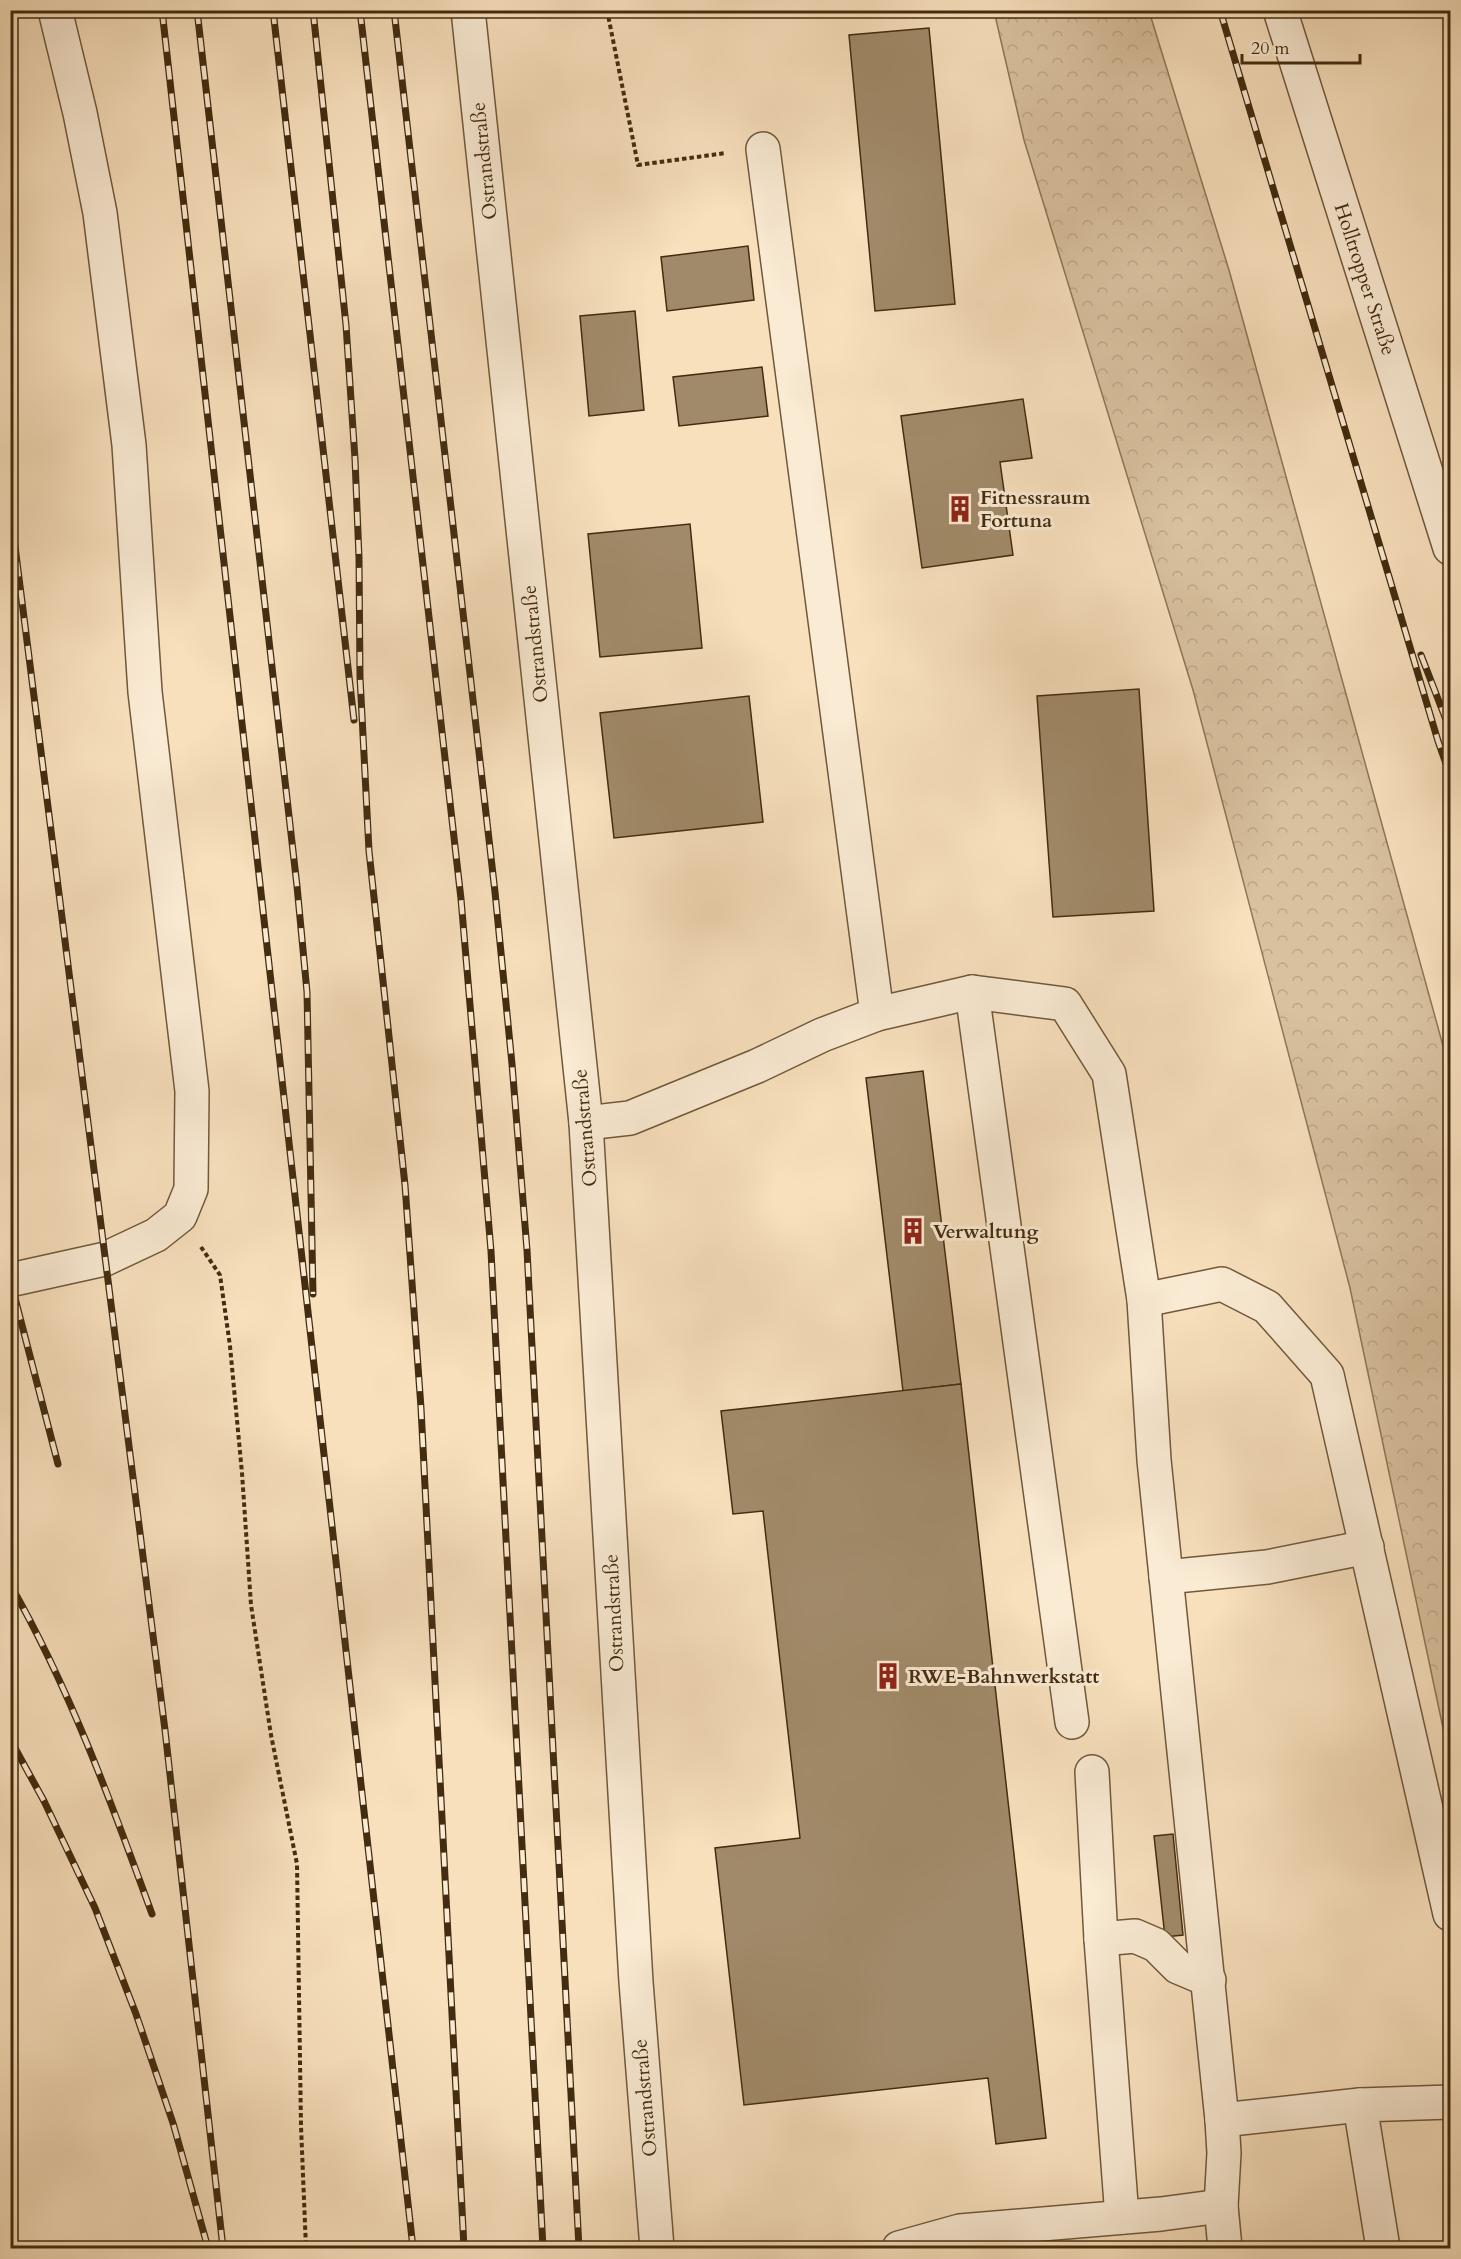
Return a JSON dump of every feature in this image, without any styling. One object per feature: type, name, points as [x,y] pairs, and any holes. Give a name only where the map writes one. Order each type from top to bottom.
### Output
[{"type":"lane","points":[[10,1280],[105,1259],[156,1235],[180,1216],[191,1189],[192,1091],[145,692],[129,445],[100,213],[80,112],[55,10]]},
{"type":"lane","name":"Ostrandstraße","points":[[468,10],[586,1123],[636,1982],[657,2248]]},
{"type":"lane","name":"Holltropper Straße","points":[[1280,10],[1450,548]]},
{"type":"lane","points":[[763,149],[877,1014]]},
{"type":"lane","points":[[586,1123],[630,1118],[757,1066],[822,1035],[877,1014],[972,992],[1065,1004],[1109,1074],[1144,1300],[1154,1460],[1222,2120],[1224,2153],[1221,2206],[1225,2248]]},
{"type":"lane","points":[[972,992],[1072,1722]]},
{"type":"lane","points":[[1144,1300],[1222,1284],[1267,1307],[1327,1375],[1450,1914]]},
{"type":"lane","points":[[1166,1577],[1267,1567],[1367,1547]]},
{"type":"lane","points":[[1092,1772],[1101,1939],[1122,2217]]},
{"type":"lane","points":[[1101,1939],[1135,1936],[1156,1945],[1178,1967],[1209,1980]]},
{"type":"lane","points":[[1222,2120],[1360,2105],[1450,2102]]},
{"type":"lane","points":[[1360,2105],[1383,2248]]},
{"type":"lane","points":[[899,2248],[1122,2217],[1221,2206]]},
{"type":"path","points":[[607,10],[638,165],[763,149]]},
{"type":"path","points":[[180,1216],[220,1275],[237,1416],[251,1605],[271,1735],[297,1864],[301,2126],[306,2248]]},
{"type":"green space","points":[[994,11],[1149,11],[1229,270],[1450,1071],[1450,1761],[1350,1288],[1193,690],[1024,140]]},
{"type":"building","points":[[929,28],[955,304],[875,311],[849,35]]},
{"type":"building","points":[[748,246],[754,300],[667,311],[661,257]]},
{"type":"building","points":[[635,311],[644,410],[589,416],[580,316]]},
{"type":"building","points":[[762,367],[768,416],[679,426],[673,377]]},
{"type":"building","name":"Fitnessraum Fortuna","points":[[1023,399],[1032,458],[1000,462],[1013,555],[922,568],[901,416]]},
{"type":"building","points":[[690,524],[702,648],[600,657],[588,534]]},
{"type":"building","points":[[1139,689],[1154,911],[1053,917],[1037,696]]},
{"type":"building","points":[[749,696],[763,822],[614,838],[600,713]]},
{"type":"building","name":"Verwaltung","points":[[923,1071],[961,1384],[903,1391],[866,1078]]},
{"type":"building","name":"RWE-Bahnwerkstatt","points":[[961,1384],[1046,2138],[996,2144],[988,2078],[744,2105],[715,1848],[800,1838],[763,1511],[733,1514],[721,1411]]},
{"type":"building","points":[[1173,1834],[1183,1935],[1165,1937],[1154,1836]]},
{"type":"railway","points":[[162,10],[413,2248]]},
{"type":"railway","points":[[197,10],[297,886],[307,992],[313,1294]]},
{"type":"railway","points":[[273,10],[354,720]]},
{"type":"railway","points":[[313,10],[346,325],[355,459],[360,677],[369,851],[405,1185],[421,1408],[464,2248]]},
{"type":"railway","points":[[360,10],[461,899],[491,1251],[543,2248]]},
{"type":"railway","points":[[394,10],[495,892],[512,1064],[527,1250],[579,2248]]},
{"type":"railway","points":[[1220,10],[1450,775]]},
{"type":"railway","points":[[10,507],[165,1730],[223,2248]]},
{"type":"railway","points":[[1421,655],[1450,730]]},
{"type":"railway","points":[[10,1279],[58,1464]]},
{"type":"railway","points":[[10,1584],[52,1664],[88,1746],[152,1914]]},
{"type":"railway","points":[[10,1739],[44,1801],[95,1908],[136,2014],[173,2123],[208,2248]]},
{"type":"place","name":"Fitnessraum Fortuna","points":[[960,509]]},
{"type":"place","name":"Verwaltung","points":[[913,1231]]},
{"type":"place","name":"RWE-Bahnwerkstatt","points":[[888,1676]]}]
